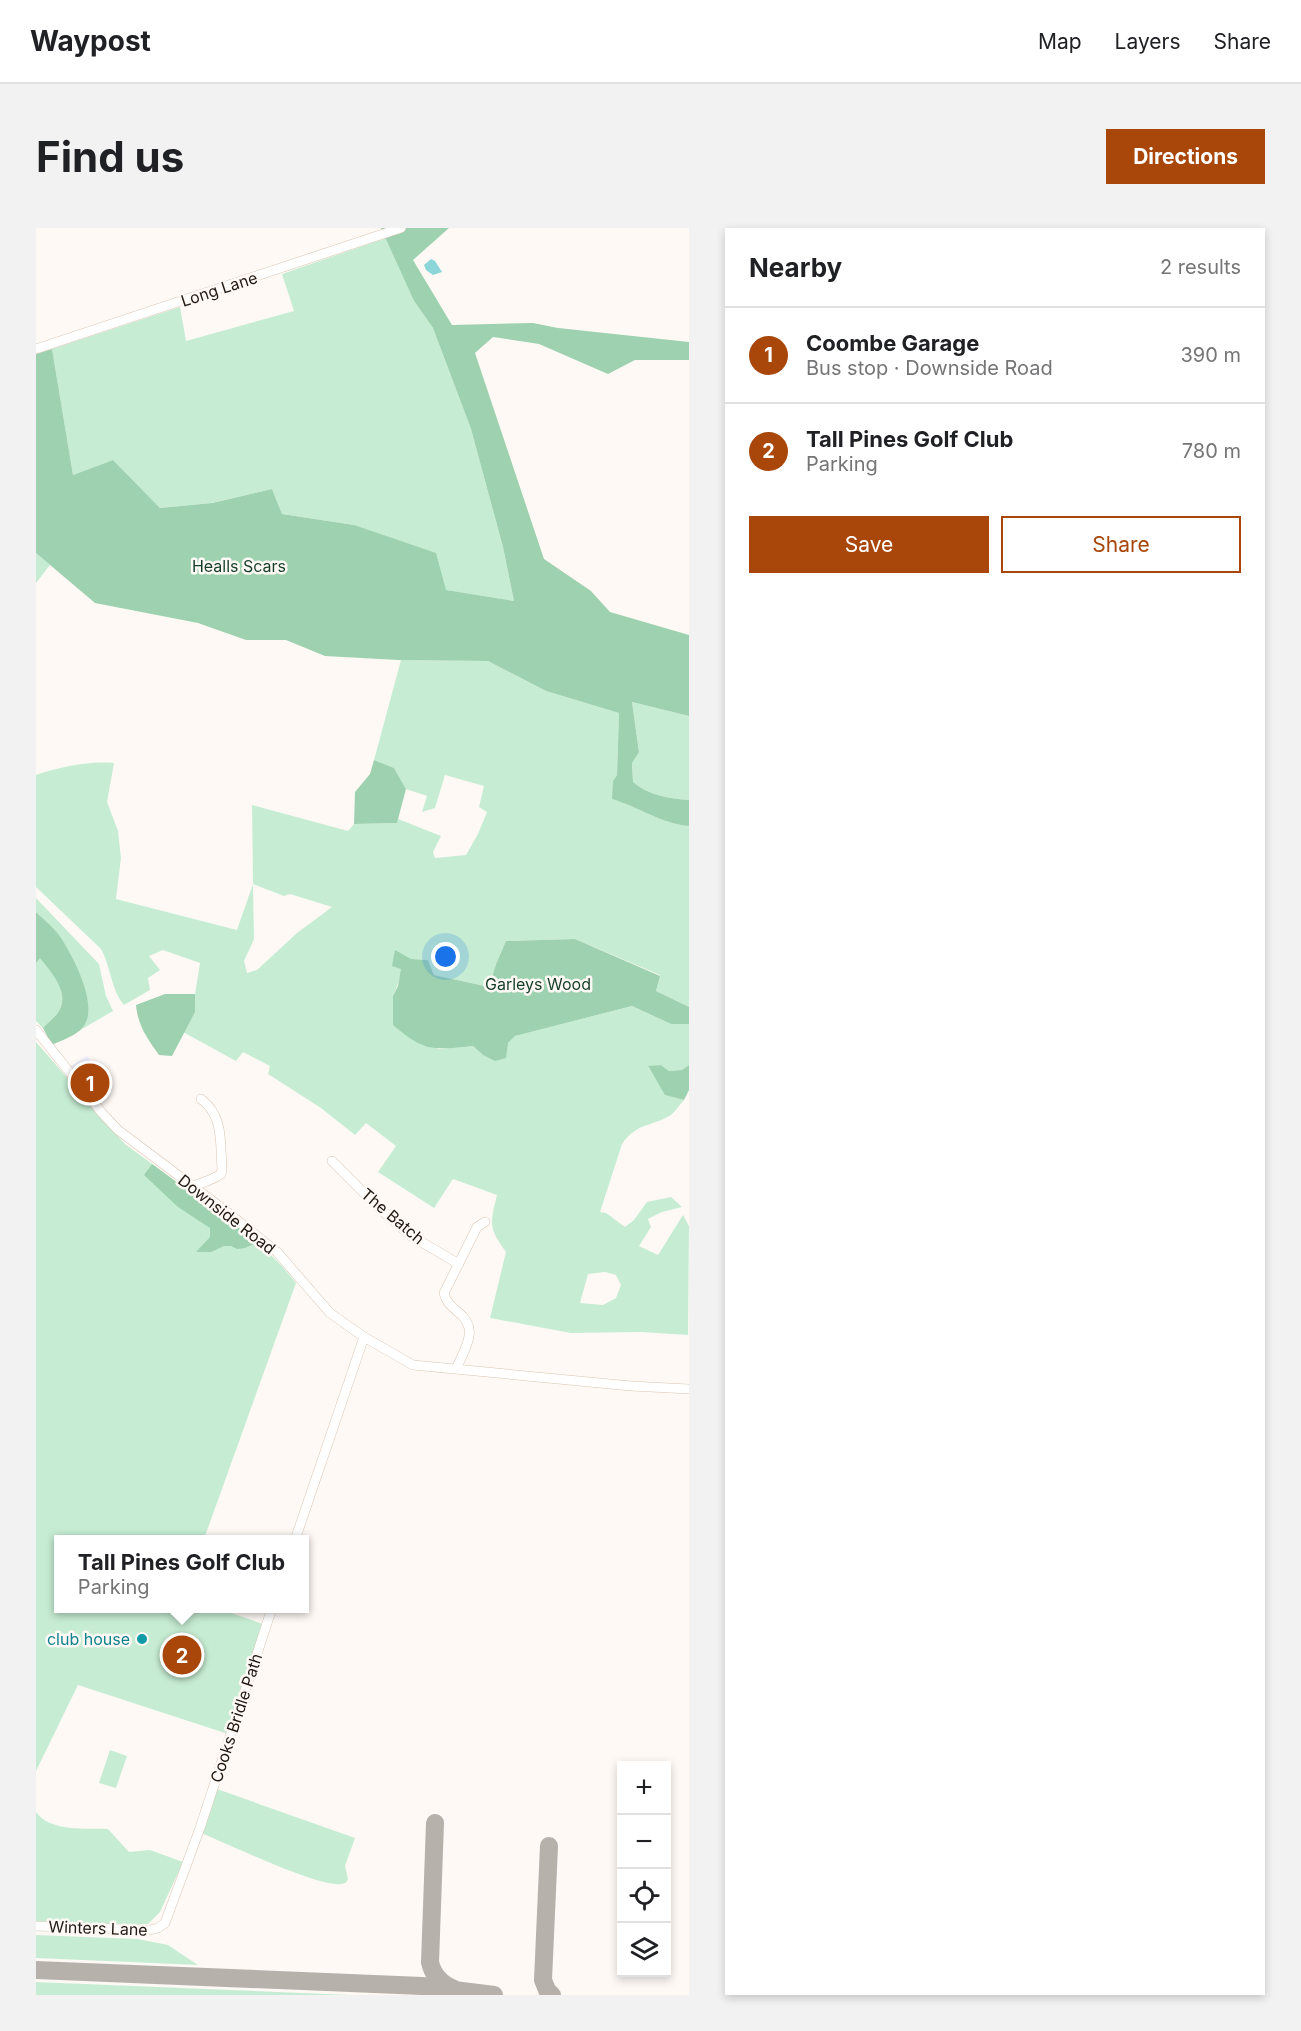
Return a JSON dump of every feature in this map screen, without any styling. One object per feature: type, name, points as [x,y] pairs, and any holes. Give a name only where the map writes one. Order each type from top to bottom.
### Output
[{"type":"street","name":"Long Lane","points":[[36,349],[401,228]]},
{"type":"street","name":"Downside Road","points":[[36,1030],[118,1130],[277,1252],[330,1312],[364,1337],[413,1365],[631,1386],[689,1389]]},
{"type":"street","points":[[192,1186],[217,1177],[221,1174],[222,1169],[219,1122],[208,1104],[201,1099]]},
{"type":"street","name":"The Batch","points":[[332,1161],[411,1236],[459,1264]]},
{"type":"street","points":[[456,1369],[471,1333],[467,1319],[449,1304],[444,1293],[477,1227],[485,1222]]},
{"type":"street","points":[[296,1535],[364,1337]]},
{"type":"street","name":"Cooks Bridle Path","points":[[200,1828],[271,1613]]},
{"type":"street","name":"Winters Lane","points":[[36,1926],[150,1930],[161,1927],[168,1918],[200,1828]]},
{"type":"shaded area","points":[[87,1056],[113,1089],[96,1100],[70,1067]]},
{"type":"green space","name":"Healls Scars","points":[[381,228],[449,228],[413,260],[452,325],[533,323],[558,328],[689,342],[689,360],[635,360],[608,374],[539,344],[493,337],[475,353],[544,559],[591,591],[610,612],[689,635],[689,716],[632,702],[639,752],[632,763],[633,782],[645,790],[660,796],[689,800],[689,826],[660,819],[612,799],[613,781],[617,775],[619,713],[546,691],[488,661],[325,656],[286,640],[246,640],[198,623],[95,603],[36,553],[36,354],[52,349],[73,475],[113,460],[160,508],[212,503],[272,489],[282,514],[354,525],[436,553],[446,590],[514,601],[503,547],[471,429],[433,328],[414,301]]},
{"type":"green space","points":[[386,238],[414,301],[433,328],[471,429],[503,547],[514,601],[445,590],[354,525],[282,514],[272,489],[211,503],[160,508],[113,460],[73,475],[52,349],[180,307],[186,341],[294,311],[282,274]]},
{"type":"green space","points":[[36,553],[50,565],[36,583]]},
{"type":"green space","points":[[401,660],[488,661],[546,691],[619,713],[617,775],[613,781],[613,799],[660,819],[689,826],[689,1007],[656,991],[660,975],[575,939],[506,941],[489,987],[434,975],[428,960],[411,959],[402,972],[393,996],[438,1049],[473,1046],[483,1055],[508,1043],[515,1036],[632,1006],[671,1024],[689,1024],[689,1065],[682,1070],[669,1071],[661,1065],[648,1067],[666,1095],[684,1100],[671,1115],[639,1128],[622,1144],[600,1212],[606,1213],[625,1227],[634,1220],[647,1202],[671,1197],[682,1207],[662,1212],[648,1219],[651,1227],[639,1246],[658,1255],[683,1215],[689,1226],[688,1335],[641,1332],[571,1333],[490,1318],[506,1252],[496,1237],[492,1225],[497,1195],[453,1179],[434,1208],[378,1172],[396,1146],[366,1123],[355,1135],[321,1108],[268,1074],[270,1066],[243,1052],[236,1061],[183,1032],[195,1012],[195,994],[200,963],[163,950],[149,956],[160,970],[148,978],[150,990],[124,1005],[116,992],[101,949],[36,887],[36,775],[65,767],[95,763],[114,763],[107,802],[118,831],[121,858],[116,899],[237,930],[253,884],[252,805],[348,831],[354,824],[397,823],[398,819],[441,836],[433,852],[435,858],[466,855],[487,812],[479,807],[484,786],[445,775],[435,808],[422,812],[427,796],[406,789],[394,768],[374,760]],"holes":[[[253,884],[284,896],[290,894],[332,907],[297,933],[257,970],[247,973],[244,961],[254,939]],[[605,1272],[616,1275],[621,1285],[616,1298],[603,1305],[580,1303],[588,1274]]]},
{"type":"green space","points":[[632,702],[689,716],[689,800],[660,796],[633,782],[632,762],[639,751]]},
{"type":"green space","points":[[374,760],[394,768],[406,789],[397,823],[354,824],[355,792],[370,774]]},
{"type":"green space","points":[[36,898],[99,964],[106,996],[113,1011],[82,1029],[87,1021],[58,934],[36,912]]},
{"type":"green space","points":[[36,912],[57,932],[77,966],[88,1005],[88,1017],[84,1026],[74,1035],[52,1045],[43,1028],[57,1014],[62,999],[59,984],[50,970],[40,958],[36,963]]},
{"type":"green space","name":"Garleys Wood","points":[[575,939],[660,976],[656,991],[689,1007],[689,1024],[671,1024],[632,1006],[515,1036],[508,1043],[506,1058],[495,1061],[483,1055],[473,1046],[438,1048],[422,1045],[393,1025],[393,996],[398,986],[401,969],[392,966],[395,950],[411,959],[428,960],[434,975],[489,987],[506,941]]},
{"type":"green space","points":[[40,957],[59,984],[62,999],[57,1014],[43,1028],[36,1021],[36,963]]},
{"type":"green space","points":[[165,994],[195,994],[195,1012],[172,1056],[159,1055],[141,1026],[136,1005]]},
{"type":"green space","points":[[36,1042],[125,1144],[258,1242],[296,1283],[205,1535],[54,1535],[54,1613],[231,1613],[263,1624],[228,1734],[78,1685],[36,1771]]},
{"type":"green space","points":[[661,1065],[669,1071],[682,1070],[689,1065],[689,1090],[684,1100],[665,1095],[648,1066]]},
{"type":"green space","points":[[152,1164],[258,1242],[245,1248],[224,1246],[211,1252],[196,1252],[210,1237],[210,1228],[178,1207],[144,1175]]},
{"type":"green space","points":[[110,1750],[127,1756],[116,1788],[99,1783]]},
{"type":"green space","points":[[217,1789],[355,1838],[345,1866],[347,1881],[341,1884],[314,1879],[201,1833]]},
{"type":"green space","points":[[36,1812],[50,1823],[59,1826],[108,1829],[129,1852],[150,1850],[183,1862],[160,1912],[148,1924],[118,1926],[36,1923]]},
{"type":"green space","points":[[36,1935],[138,1939],[168,1945],[198,1965],[36,1958]]},
{"type":"green space","points":[[36,1982],[350,1995],[36,1995]]},
{"type":"water","points":[[431,259],[442,272],[433,275],[426,270],[424,265]]},
{"type":"taxiway","points":[[435,1823],[430,1962],[438,1979],[454,1989]]},
{"type":"taxiway","points":[[549,1846],[543,1980],[552,1995]]},
{"type":"taxiway","points":[[36,1970],[422,1986],[494,1995]]},
{"type":"place","name":"Coombe Garage","points":[[90,1083]]},
{"type":"place","name":"club house","points":[[142,1639]]},
{"type":"place","name":"Tall Pines Golf Club","points":[[182,1655]]}]
